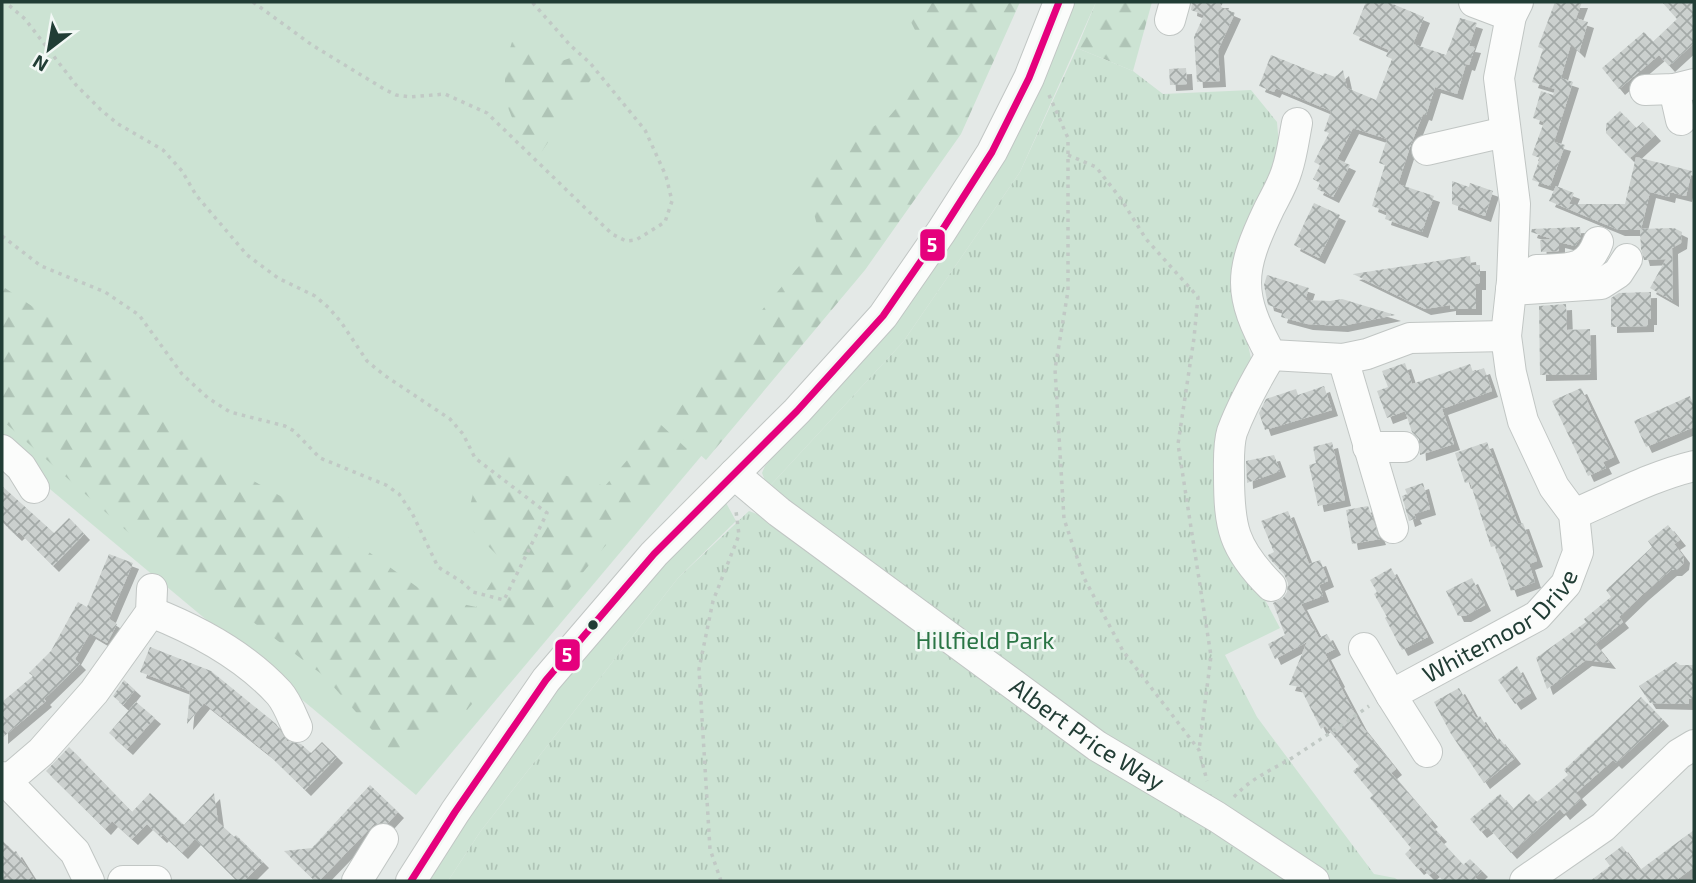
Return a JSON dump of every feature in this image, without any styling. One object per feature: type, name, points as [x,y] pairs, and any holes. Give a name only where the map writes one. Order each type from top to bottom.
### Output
[{"type":"street","points":[[411,881],[546,680],[654,554],[734,489],[797,411],[883,316],[941,233],[992,152],[1029,78],[1059,2]]},
{"type":"street","points":[[1474,2],[1515,9],[1499,78],[1515,204],[1512,281],[1506,336],[1511,373],[1523,421],[1554,487],[1574,514],[1632,487],[1675,470],[1694,466]]},
{"type":"street","points":[[1671,88],[1681,120]]},
{"type":"street","points":[[1271,586],[1252,567],[1239,546],[1229,515],[1231,435],[1263,368],[1255,326],[1246,298],[1246,267],[1254,243],[1287,172],[1297,123]]},
{"type":"street","points":[[1427,150],[1505,132]]},
{"type":"street","points":[[1512,281],[1576,267],[1589,259],[1598,242]]},
{"type":"street","points":[[1512,281],[1601,284],[1618,273],[1627,259]]},
{"type":"street","points":[[1263,368],[1343,359],[1367,354],[1410,338],[1506,336]]},
{"type":"street","points":[[1343,359],[1393,528]]},
{"type":"street","points":[[1368,447],[1404,447]]},
{"type":"street","points":[[2,450],[22,467],[34,488]]},
{"type":"street","name":"Albert Price Way","points":[[734,489],[779,512],[1097,746],[1217,817],[1314,881]]},
{"type":"street","name":"Whitemoor Drive","points":[[1391,692],[1536,616],[1566,584],[1578,552],[1574,514]]},
{"type":"street","points":[[89,881],[75,852],[4,779],[41,752],[94,692],[152,601],[205,635],[281,694],[297,727]]},
{"type":"street","name":"Whitemoor Drive","points":[[1364,648],[1427,752]]},
{"type":"street","points":[[1525,881],[1603,827],[1679,754],[1694,745]]},
{"type":"street","points":[[357,881],[383,839]]},
{"type":"street","points":[[123,881],[156,881]]},
{"type":"path","points":[[2,236],[41,266],[105,292],[139,315],[182,374],[208,398],[230,412],[285,426],[294,431],[320,458],[386,485],[399,494],[412,513],[438,567],[473,592],[504,600],[547,513],[475,458],[463,434],[450,419],[384,376],[367,361],[341,321],[329,308],[315,296],[278,278],[247,255],[196,195],[163,150],[118,124],[102,110],[76,85],[51,49],[5,2]]},
{"type":"path","points":[[253,2],[312,45],[396,95],[410,97],[444,94],[481,110],[612,234],[626,241],[644,237],[665,222],[672,201],[657,154],[645,130],[590,63],[532,2]]},
{"type":"path","points":[[1046,87],[1068,138],[1068,291],[1055,369],[1064,519],[1084,578],[1123,651],[1199,750]]},
{"type":"path","points":[[1068,155],[1096,167],[1121,199],[1146,239],[1198,297],[1178,444],[1211,656],[1199,750],[1208,786]]},
{"type":"path","points":[[721,881],[710,849],[699,669],[713,601],[739,535],[734,489]]},
{"type":"path","points":[[1217,817],[1243,787],[1391,692]]},
{"type":"green space","points":[[2,2],[1019,2],[862,265],[416,795],[2,449]]},
{"type":"green space","points":[[895,2],[1020,2],[961,134],[865,270],[706,460],[666,424],[821,240],[807,187],[853,138],[888,118],[917,84],[924,48],[906,12]]},
{"type":"green space","points":[[1067,2],[1096,2],[1020,172],[903,342],[768,488],[762,473],[765,466],[887,326]]},
{"type":"green space","points":[[1096,2],[1152,2],[1133,71],[1077,48]]},
{"type":"green space","points":[[512,42],[531,44],[548,66],[570,58],[592,78],[540,154],[519,135],[505,100],[505,64]]},
{"type":"green space","name":"Hillfield Park","points":[[1077,48],[1133,71],[1163,94],[1251,90],[1277,122],[1281,169],[1232,270],[1252,363],[1228,531],[1280,628],[1225,655],[1257,717],[1374,874],[1399,881],[448,881],[480,832],[678,578],[749,511],[775,521],[768,488],[903,342],[1020,172]]},
{"type":"green space","points":[[2,286],[118,364],[142,396],[197,449],[330,524],[431,597],[476,607],[504,562],[474,532],[469,510],[481,462],[511,456],[552,472],[605,486],[659,423],[687,449],[467,710],[458,703],[445,721],[395,756],[324,676],[215,593],[130,534],[2,420]]},
{"type":"green space","points":[[725,501],[736,521],[678,578],[480,832],[448,881],[423,881],[459,825],[605,623]]},
{"type":"building","points":[[1192,2],[1223,2],[1221,7],[1235,13],[1218,50],[1220,81],[1197,82],[1194,37],[1204,15],[1191,10]]},
{"type":"building","points":[[1366,2],[1388,2],[1424,17],[1413,44],[1446,55],[1460,18],[1477,23],[1469,46],[1475,47],[1469,65],[1466,64],[1457,94],[1435,87],[1426,115],[1423,114],[1411,144],[1398,184],[1434,196],[1422,232],[1385,219],[1387,212],[1372,206],[1385,165],[1379,163],[1387,139],[1353,128],[1337,159],[1350,165],[1333,197],[1317,189],[1320,183],[1313,179],[1320,165],[1314,162],[1329,133],[1324,131],[1331,111],[1276,88],[1274,92],[1259,86],[1271,55],[1323,76],[1324,73],[1335,77],[1343,70],[1347,88],[1376,100],[1392,59],[1386,56],[1389,50],[1353,34]]},
{"type":"building","points":[[1555,2],[1582,2],[1576,18],[1588,22],[1579,52],[1571,44],[1561,78],[1573,82],[1554,142],[1565,145],[1550,186],[1532,180],[1540,158],[1532,155],[1544,122],[1533,118],[1541,91],[1553,95],[1555,89],[1532,82],[1543,49],[1538,47]]},
{"type":"building","points":[[1662,2],[1694,2],[1694,43],[1669,66],[1659,55],[1619,89],[1602,68],[1644,32],[1653,42],[1677,19]]},
{"type":"building","points":[[1186,68],[1187,84],[1170,85],[1169,69]]},
{"type":"building","points":[[1620,111],[1636,128],[1643,122],[1655,135],[1630,158],[1606,133],[1606,124]]},
{"type":"building","points":[[1636,157],[1692,171],[1686,196],[1670,192],[1669,197],[1650,192],[1641,229],[1674,228],[1682,232],[1681,243],[1672,248],[1673,301],[1650,288],[1666,259],[1644,260],[1640,230],[1619,230],[1549,201],[1556,186],[1574,193],[1569,204],[1625,204]]},
{"type":"building","points":[[1452,181],[1469,187],[1470,183],[1493,191],[1485,216],[1452,204]]},
{"type":"building","points":[[1314,203],[1340,215],[1319,258],[1294,245]]},
{"type":"building","points":[[1580,227],[1581,237],[1575,246],[1559,242],[1559,251],[1541,252],[1540,240],[1552,239],[1531,232],[1532,229]]},
{"type":"building","points":[[1470,256],[1471,265],[1480,265],[1480,284],[1476,284],[1476,309],[1450,309],[1450,305],[1425,309],[1353,274]]},
{"type":"building","points":[[1267,275],[1309,288],[1305,300],[1342,299],[1395,315],[1342,326],[1307,324],[1281,317],[1283,310],[1268,305],[1264,285]]},
{"type":"building","points":[[1651,292],[1651,319],[1648,319],[1648,326],[1611,327],[1611,298],[1619,293]]},
{"type":"building","points":[[1566,304],[1567,330],[1590,329],[1591,374],[1540,375],[1539,306]]},
{"type":"building","points":[[1405,363],[1412,384],[1470,364],[1473,372],[1484,368],[1492,391],[1442,409],[1454,444],[1420,455],[1419,439],[1412,432],[1405,411],[1387,418],[1377,391],[1388,387],[1382,371]]},
{"type":"building","points":[[1324,386],[1332,410],[1265,430],[1259,413],[1266,399],[1296,389],[1298,395]]},
{"type":"building","points":[[1581,388],[1614,457],[1603,462],[1606,468],[1588,476],[1552,401]]},
{"type":"building","points":[[1690,396],[1694,406],[1694,427],[1646,447],[1634,421]]},
{"type":"building","points":[[1332,442],[1345,500],[1318,506],[1309,465],[1316,463],[1313,447]]},
{"type":"building","points":[[1487,442],[1518,524],[1523,523],[1537,561],[1529,564],[1535,582],[1511,591],[1495,546],[1491,547],[1470,482],[1465,483],[1455,453]]},
{"type":"building","points":[[1274,455],[1280,471],[1247,483],[1246,461]]},
{"type":"building","points":[[1423,483],[1430,509],[1414,514],[1416,518],[1409,521],[1402,496],[1407,494],[1405,489]]},
{"type":"building","points":[[2,486],[54,533],[69,518],[84,534],[53,566],[19,532],[16,535],[2,522]]},
{"type":"building","points":[[1368,506],[1380,539],[1352,544],[1346,510]]},
{"type":"building","points":[[1288,511],[1309,564],[1320,560],[1328,581],[1319,585],[1323,596],[1301,604],[1319,638],[1327,634],[1335,649],[1325,654],[1338,682],[1361,725],[1396,769],[1391,773],[1432,821],[1429,823],[1441,836],[1438,838],[1463,865],[1470,859],[1482,871],[1475,877],[1479,881],[1444,881],[1434,871],[1429,875],[1421,867],[1418,869],[1405,854],[1411,848],[1370,798],[1373,795],[1353,771],[1359,766],[1325,726],[1321,729],[1300,687],[1289,685],[1307,642],[1275,659],[1268,644],[1285,635],[1273,603],[1283,598],[1288,583],[1284,574],[1269,558],[1268,555],[1274,552],[1261,521]]},
{"type":"building","points":[[1668,525],[1680,540],[1674,544],[1684,557],[1683,564],[1676,570],[1671,570],[1643,594],[1619,617],[1623,622],[1595,644],[1610,663],[1586,660],[1547,689],[1536,658],[1586,622],[1584,619],[1611,597],[1606,590],[1652,547],[1648,541]]},
{"type":"building","points":[[109,554],[133,563],[109,619],[117,624],[107,643],[90,633],[75,659],[80,664],[44,699],[46,701],[2,738],[2,702],[33,676],[29,673],[51,651],[78,602],[87,607]]},
{"type":"building","points":[[1391,568],[1428,637],[1402,650],[1374,594],[1377,592],[1370,580]]},
{"type":"building","points":[[1472,578],[1485,605],[1465,616],[1458,616],[1446,591]]},
{"type":"building","points":[[150,647],[211,671],[276,724],[287,741],[301,744],[311,753],[322,742],[337,757],[305,790],[267,753],[204,703],[187,724],[190,691],[140,672]]},
{"type":"building","points":[[1676,662],[1680,665],[1694,665],[1694,699],[1689,699],[1689,704],[1650,703],[1639,686]]},
{"type":"building","points":[[1517,666],[1531,693],[1515,704],[1498,680]]},
{"type":"building","points":[[124,680],[135,690],[123,705],[113,696]]},
{"type":"building","points":[[1459,688],[1476,718],[1480,716],[1496,741],[1499,738],[1515,758],[1484,783],[1451,734],[1434,702]]},
{"type":"building","points":[[1641,697],[1663,720],[1616,763],[1613,760],[1576,793],[1581,799],[1564,814],[1560,809],[1511,853],[1488,827],[1481,832],[1470,819],[1500,794],[1513,809],[1529,794],[1537,802],[1568,775],[1564,770]]},
{"type":"building","points":[[136,702],[155,718],[127,749],[109,733]]},
{"type":"building","points":[[69,747],[132,812],[150,793],[184,825],[214,793],[218,822],[234,837],[236,835],[263,862],[244,881],[237,881],[195,839],[182,853],[147,824],[132,839],[112,821],[105,829],[46,771]]},
{"type":"building","points":[[370,785],[398,812],[388,823],[374,824],[319,881],[315,881],[284,851],[312,848]]},
{"type":"building","points":[[1694,830],[1694,867],[1675,881],[1590,881],[1610,866],[1605,859],[1622,846],[1640,870]]},
{"type":"building","points":[[2,840],[16,851],[35,881],[2,881]]},
{"type":"transit line","name":"5","points":[[411,881],[546,680],[654,554],[797,411],[883,316],[992,152],[1029,78],[1059,2]]}]
